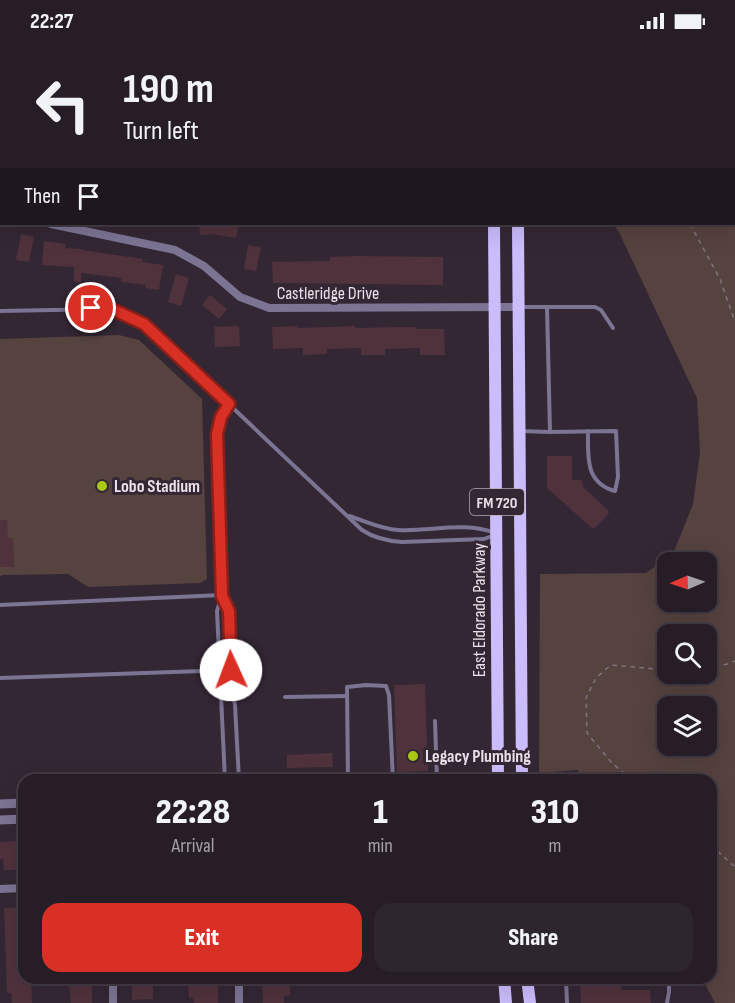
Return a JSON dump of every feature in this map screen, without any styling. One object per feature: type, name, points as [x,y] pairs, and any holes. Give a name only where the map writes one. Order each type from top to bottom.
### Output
[{"type":"main road","name":"East Eldorado Parkway","points":[[494,225],[498,774]]},
{"type":"main road","name":"FM 720","points":[[518,225],[522,774]]},
{"type":"main road","points":[[504,984],[506,1003]]},
{"type":"main road","points":[[528,984],[530,1003]]},
{"type":"street","name":"Castleridge Drive","points":[[56,225],[176,250],[204,266],[240,297],[269,308],[518,307]]},
{"type":"street","points":[[0,804],[18,803]]},
{"type":"street","points":[[0,820],[18,819]]},
{"type":"street","points":[[0,889],[18,888]]},
{"type":"street","points":[[112,984],[113,1003]]},
{"type":"street","points":[[238,984],[239,1003]]},
{"type":"lane","points":[[518,307],[595,307],[601,310],[613,328]]},
{"type":"lane","points":[[547,307],[550,432]]},
{"type":"lane","points":[[0,311],[91,308],[122,313],[151,329],[369,535],[390,541],[484,539],[497,534]]},
{"type":"lane","points":[[225,774],[217,611],[222,596],[217,434],[221,417],[229,404]]},
{"type":"lane","points":[[520,431],[550,432],[588,431],[616,431],[618,477],[615,491],[602,487],[592,473],[589,464],[588,431]]},
{"type":"lane","points":[[349,516],[390,529],[479,527],[497,534]]},
{"type":"lane","points":[[0,605],[222,596]]},
{"type":"lane","points":[[222,596],[229,611],[239,774]]},
{"type":"lane","points":[[0,678],[231,670]]},
{"type":"lane","points":[[348,774],[347,687],[366,685],[386,686],[389,694],[393,774]]},
{"type":"lane","points":[[285,697],[347,696]]},
{"type":"lane","points":[[435,721],[437,774]]},
{"type":"lane","points":[[566,984],[567,1003]]},
{"type":"lane","points":[[667,1003],[669,984]]},
{"type":"path","points":[[691,225],[720,279],[735,322]]},
{"type":"path","points":[[717,666],[735,661]]},
{"type":"path","points":[[625,774],[612,763],[587,733],[586,698],[596,678],[611,665],[657,669]]},
{"type":"path","points":[[717,850],[735,867]]},
{"type":"shaded area","points":[[613,225],[735,225],[735,1003],[715,1003],[705,984],[717,984],[717,774],[578,774],[578,770],[539,773],[540,574],[646,573],[657,565],[657,612],[717,612],[717,552],[674,552],[693,504],[700,453],[697,398],[618,230]]},
{"type":"shaded area","name":"Lobo Stadium","points":[[119,335],[139,340],[202,399],[207,579],[200,583],[88,587],[68,574],[2,575],[0,577],[0,339]]},
{"type":"building","points":[[199,225],[239,225],[236,238],[212,234],[200,235]]},
{"type":"building","points":[[21,234],[34,237],[29,262],[16,260]]},
{"type":"building","points":[[44,241],[66,244],[65,248],[143,259],[142,262],[163,265],[159,290],[145,288],[146,285],[121,282],[121,278],[81,273],[81,282],[74,282],[74,267],[42,265]]},
{"type":"building","points":[[248,245],[261,247],[256,271],[244,269]]},
{"type":"building","points":[[330,257],[443,257],[443,285],[273,283],[272,262],[330,261]]},
{"type":"building","points":[[176,274],[189,278],[181,306],[168,302]]},
{"type":"building","points":[[210,295],[227,309],[219,319],[202,305]]},
{"type":"building","points":[[239,326],[240,346],[215,347],[214,327]]},
{"type":"building","points":[[297,326],[297,328],[355,326],[355,328],[444,329],[445,355],[420,355],[420,348],[385,349],[385,355],[361,355],[361,348],[327,349],[327,354],[303,355],[303,348],[273,349],[272,327]]},
{"type":"building","points":[[547,456],[572,456],[572,480],[582,480],[583,487],[608,510],[609,513],[595,528],[592,528],[547,488]]},
{"type":"building","points":[[0,520],[7,520],[8,538],[13,538],[14,567],[0,567]]},
{"type":"building","points":[[425,684],[428,771],[397,772],[394,685]]},
{"type":"building","points":[[332,753],[333,767],[287,768],[287,755]]},
{"type":"building","points":[[18,841],[18,870],[4,870],[3,859],[0,859],[0,842]]},
{"type":"building","points":[[18,907],[18,984],[31,984],[32,1003],[12,1003],[11,993],[7,993],[4,908]]},
{"type":"building","points":[[69,984],[92,984],[92,1003],[71,1003]]},
{"type":"building","points":[[132,984],[153,984],[153,999],[132,1000]]},
{"type":"building","points":[[188,984],[218,984],[218,1003],[194,1003],[193,998],[189,998]]},
{"type":"building","points":[[262,984],[290,984],[290,995],[284,996],[284,1003],[263,1003]]},
{"type":"building","points":[[580,984],[621,984],[621,990],[650,990],[651,1003],[581,1003]]},
{"type":"place","name":"Lobo Stadium","points":[[102,486]]},
{"type":"place","name":"Legacy Plumbing","points":[[413,756]]},
{"type":"route","points":[[91,308],[114,310],[144,324],[229,404],[221,417],[217,434],[222,596],[229,611],[231,670]]}]
